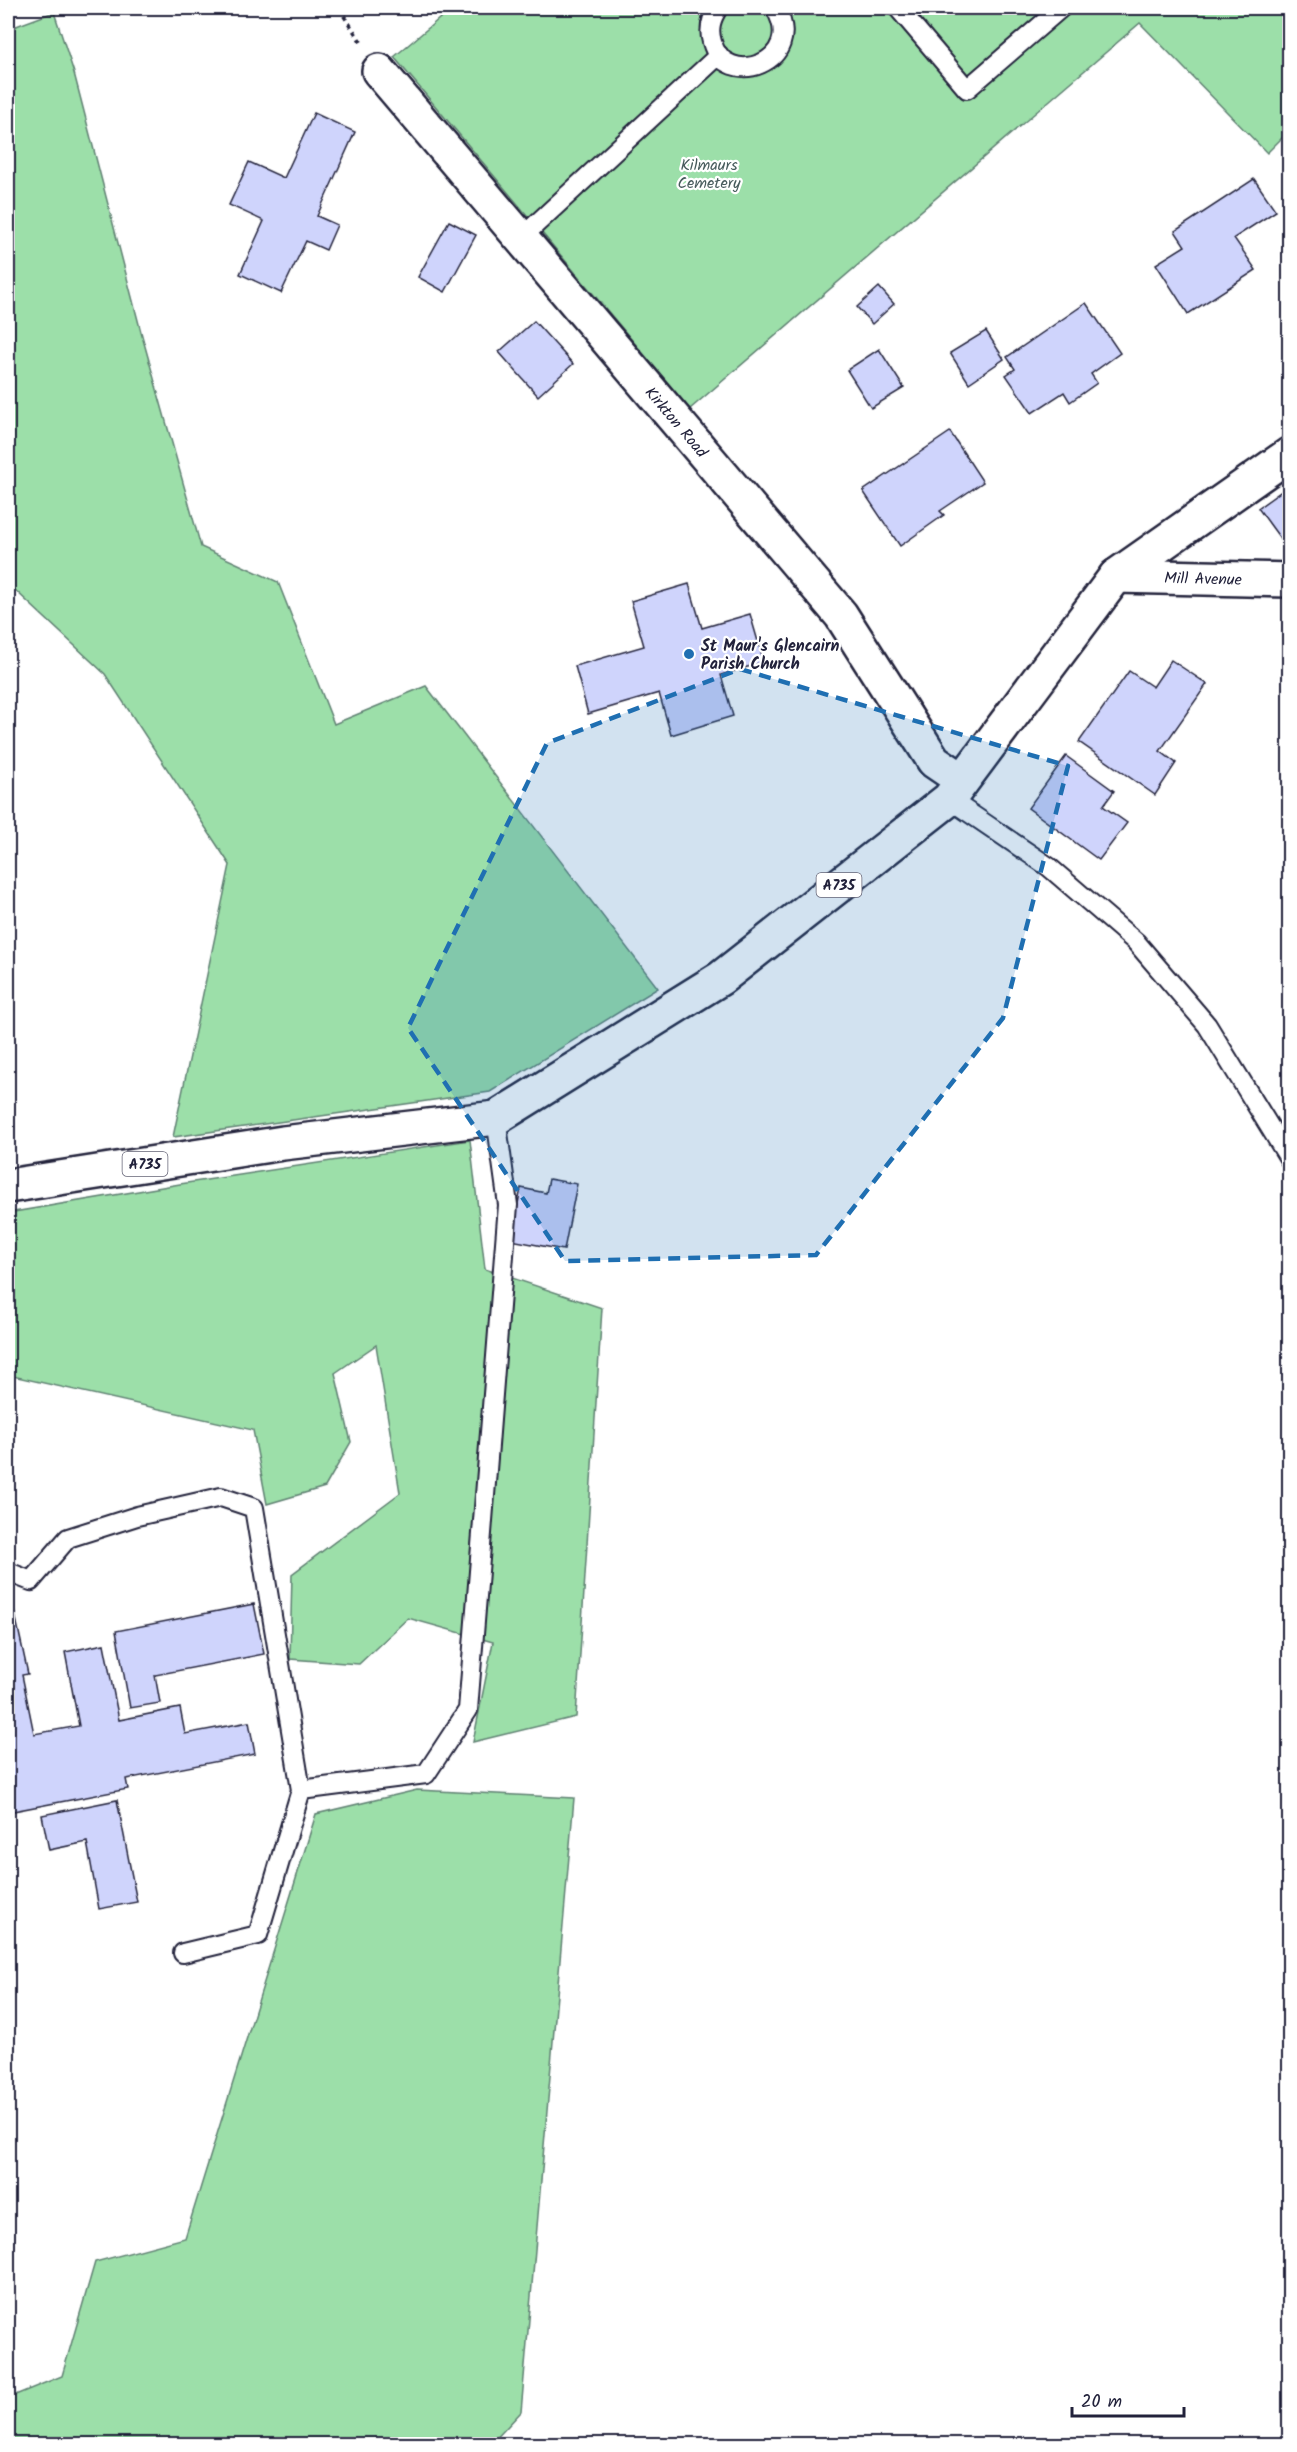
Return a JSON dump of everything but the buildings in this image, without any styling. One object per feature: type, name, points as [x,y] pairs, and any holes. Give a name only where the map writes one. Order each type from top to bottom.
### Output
[{"type":"main road","name":"Kirkton Road","points":[[379,71],[842,615],[934,761],[956,789]]},
{"type":"main road","name":"A735","points":[[8,1186],[282,1143],[495,1118],[721,978],[956,789],[1116,576],[1290,454]]},
{"type":"main road","name":"Mill Avenue","points":[[1116,576],[1290,580]]},
{"type":"lane","points":[[718,8],[712,17],[709,33],[714,48],[724,60],[738,67],[752,68],[764,64],[782,44],[784,30],[781,17],[775,8]]},
{"type":"lane","points":[[898,8],[967,89],[1061,8]]},
{"type":"lane","points":[[521,238],[719,55]]},
{"type":"lane","points":[[956,789],[1136,942],[1207,1025],[1290,1160]]},
{"type":"lane","points":[[301,1790],[426,1774],[468,1710],[508,1205],[495,1118]]},
{"type":"lane","points":[[8,1572],[31,1581],[68,1538],[137,1516],[221,1497],[254,1508],[301,1790],[258,1935],[183,1953]]},
{"type":"highlighted area","points":[[740,669],[1068,766],[1003,1018],[816,1255],[565,1261],[408,1028],[547,743]]},
{"type":"green space","name":"Kilmaurs Cemetery","points":[[452,8],[1289,8],[1289,131],[1267,153],[1140,23],[690,409],[394,57]]},
{"type":"green space","points":[[54,12],[74,73],[141,332],[201,547],[278,582],[334,724],[426,686],[658,988],[490,1092],[173,1137],[230,865],[105,674],[15,590],[8,589],[8,29]]},
{"type":"green space","points":[[470,1140],[485,1269],[602,1308],[576,1717],[473,1742],[493,1642],[408,1618],[359,1664],[290,1659],[292,1574],[400,1493],[376,1345],[335,1373],[351,1442],[325,1487],[267,1504],[253,1430],[8,1375],[8,1213],[180,1184]]},
{"type":"green space","points":[[417,1790],[574,1798],[521,2412],[491,2444],[8,2444],[8,2398],[62,2376],[95,2262],[185,2238],[316,1814]]},
{"type":"place","name":"St Maur's Glencairn Parish Church","points":[[689,654]]}]
